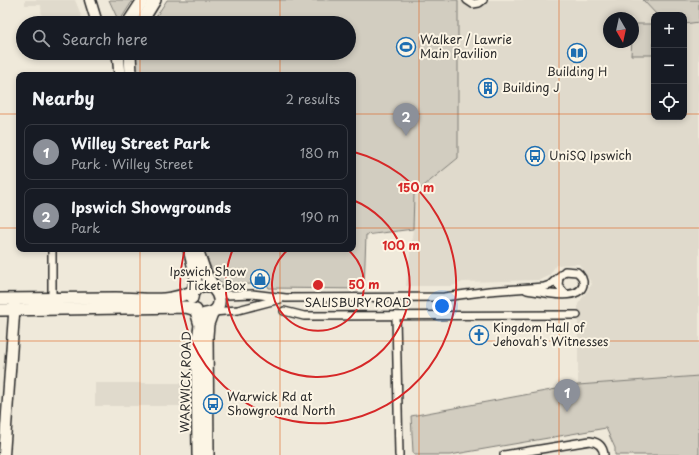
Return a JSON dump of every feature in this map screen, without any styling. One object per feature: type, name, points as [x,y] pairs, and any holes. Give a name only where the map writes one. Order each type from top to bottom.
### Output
[{"type":"main road","points":[[133,16],[143,0]]},
{"type":"main road","points":[[145,16],[155,0]]},
{"type":"main road","points":[[92,4],[95,16]]},
{"type":"main road","points":[[92,4],[100,16]]},
{"type":"main road","points":[[119,60],[120,72]]},
{"type":"main road","points":[[130,60],[131,72]]},
{"type":"main road","points":[[190,252],[196,276],[192,302],[196,310]]},
{"type":"main road","points":[[0,299],[15,304],[186,307],[203,314],[213,312],[219,303],[216,291],[207,278],[198,252]]},
{"type":"main road","points":[[52,304],[167,300],[179,298],[205,286],[216,291]]},
{"type":"main road","points":[[0,310],[15,304]]},
{"type":"main road","points":[[4,455],[15,304]]},
{"type":"main road","name":"WARWICK ROAD","points":[[196,310],[200,325],[197,346],[200,455]]},
{"type":"main road","name":"WARWICK ROAD","points":[[200,455],[208,324],[213,312]]},
{"type":"street","points":[[466,0],[470,3],[476,4],[483,0]]},
{"type":"street","points":[[52,252],[52,304]]},
{"type":"street","points":[[523,289],[571,296],[577,294],[582,287],[583,279],[579,274],[571,270],[565,271],[559,277],[558,286],[565,294]]},
{"type":"street","name":"SALISBURY ROAD","points":[[216,291],[228,295],[248,294],[286,298],[444,297],[547,286],[559,277]]},
{"type":"street","points":[[243,308],[248,294]]},
{"type":"street","name":"SALISBURY ROAD","points":[[213,312],[243,308],[286,298]]},
{"type":"street","name":"SALISBURY ROAD","points":[[284,311],[304,316],[577,315]]},
{"type":"street","points":[[396,316],[399,455]]},
{"type":"street","points":[[504,455],[594,442],[602,447],[604,455]]},
{"type":"shaded area","points":[[25,0],[75,0],[81,16],[42,16],[41,5],[25,5]]},
{"type":"shaded area","points":[[109,0],[133,0],[123,16],[116,16]]},
{"type":"shaded area","points":[[167,0],[458,0],[458,158],[414,194],[413,229],[366,235],[364,289],[269,288],[265,281],[256,281],[252,284],[224,285],[215,277],[204,252],[356,252],[356,72],[136,72],[135,63],[135,60],[356,60],[356,16],[157,16]]},
{"type":"shaded area","points":[[458,0],[699,0],[699,376],[578,385],[578,304],[592,284],[579,264],[556,265],[549,276],[540,280],[463,282],[452,286],[406,286],[413,229],[414,194],[458,158]]},
{"type":"shaded area","points":[[643,0],[699,0],[699,22],[687,24],[687,12],[654,12]]},
{"type":"shaded area","points":[[639,24],[651,24],[651,55],[631,55],[631,48],[639,48]]},
{"type":"shaded area","points":[[699,376],[699,455],[615,455],[615,448],[606,428],[450,455],[414,455],[413,452],[411,416],[578,385]]},
{"type":"shaded area","points":[[95,383],[189,383],[189,406],[95,406]]},
{"type":"place","name":"Walker / Lawrie Main Pavilion","points":[[406,47]]},
{"type":"place","name":"Building H","points":[[577,53]]},
{"type":"place","name":"Building J","points":[[488,88]]},
{"type":"place","name":"Ipswich Showgrounds","points":[[406,136]]},
{"type":"place","name":"UniSQ Ipswich","points":[[535,156]]},
{"type":"place","name":"Ipswich Show Ticket Box","points":[[260,279]]},
{"type":"place","name":"Kingdom Hall of Jehovah's Witnesses","points":[[479,335]]},
{"type":"place","name":"Warwick Rd at Showground North","points":[[213,404]]},
{"type":"place","name":"Willey Street Park","points":[[567,412]]}]
